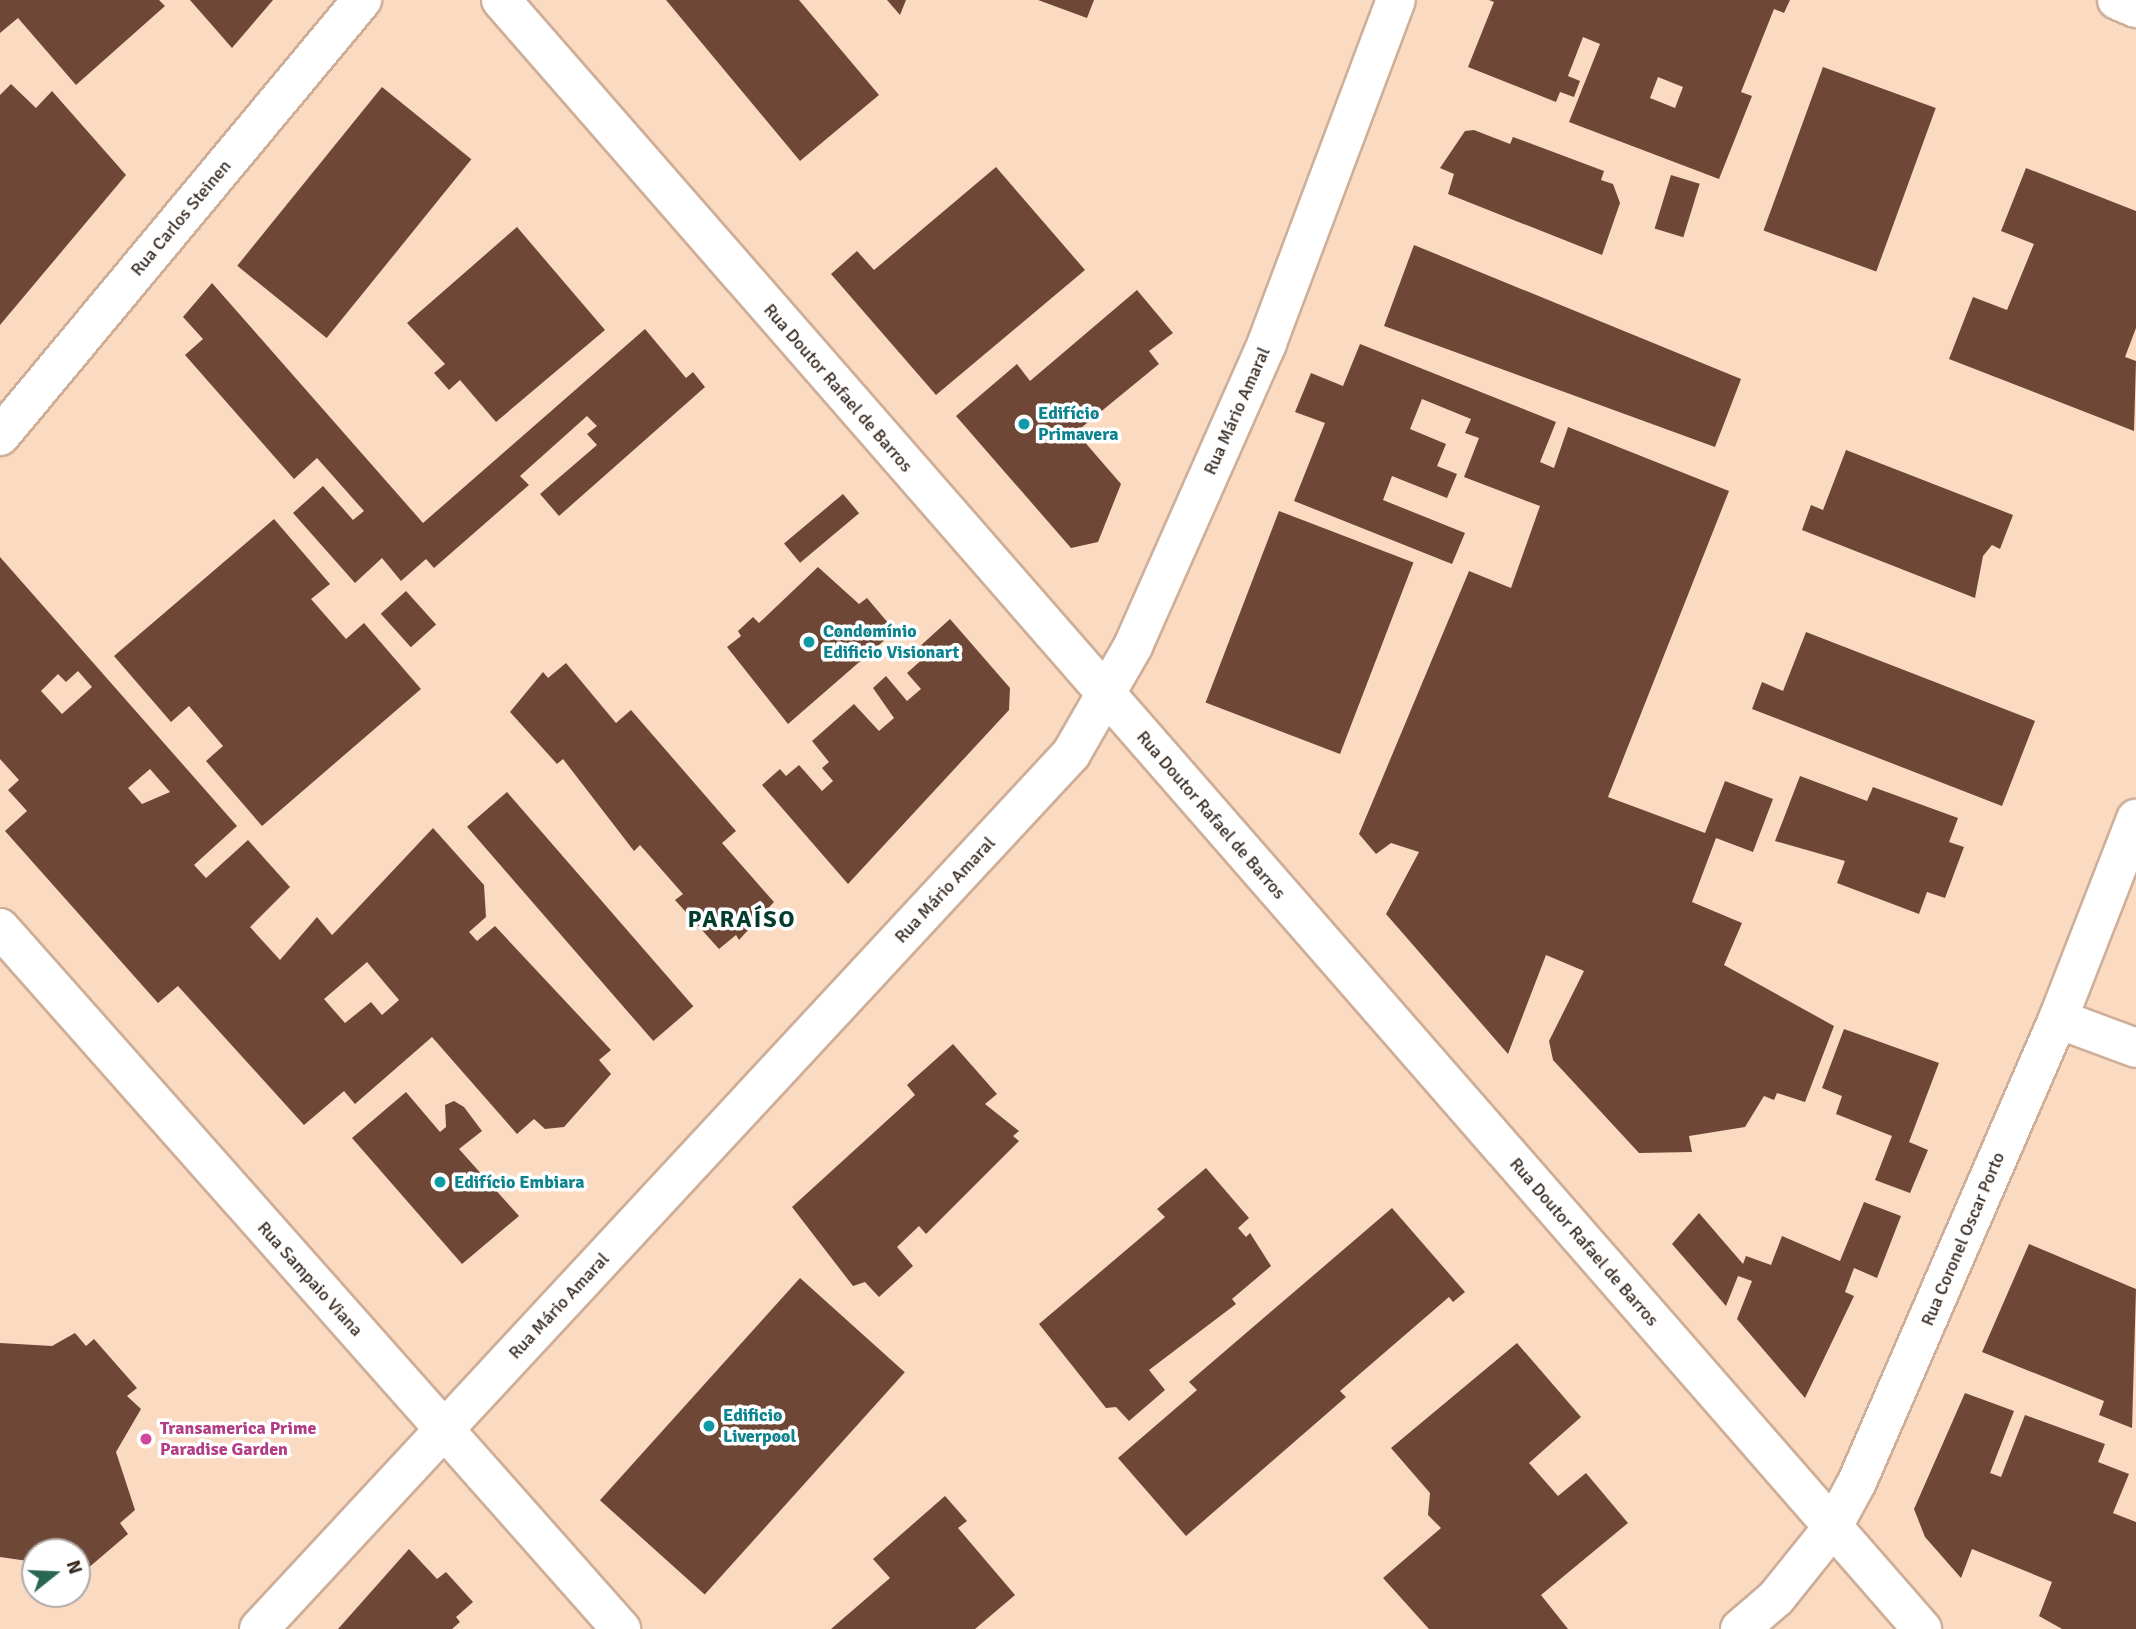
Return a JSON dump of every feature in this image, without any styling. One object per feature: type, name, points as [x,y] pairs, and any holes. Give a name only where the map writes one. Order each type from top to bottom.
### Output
[{"type":"street","name":"Rua Carlos Steinen","points":[[0,436],[362,0]]},
{"type":"street","name":"Rua Doutor Rafael de Barros","points":[[501,0],[1922,1629]]},
{"type":"street","name":"Rua Mário Amaral","points":[[259,1629],[1071,754],[1133,646],[1267,343],[1396,0]]},
{"type":"street","points":[[2117,0],[2136,8]]},
{"type":"street","name":"Rua Coronel Oscar Porto","points":[[1740,1629],[1776,1598],[1832,1528],[2058,1019],[2136,819]]},
{"type":"street","name":"Rua Sampaio Viana","points":[[0,928],[621,1629]]},
{"type":"street","points":[[2058,1019],[2136,1048]]},
{"type":"building","points":[[0,0],[159,0],[165,6],[76,85],[18,18],[0,33]]},
{"type":"building","points":[[190,0],[273,0],[232,48]]},
{"type":"building","points":[[666,0],[799,0],[879,95],[800,161]]},
{"type":"building","points":[[887,0],[906,0],[900,15]]},
{"type":"building","points":[[1038,0],[1094,0],[1087,18]]},
{"type":"building","points":[[1489,0],[1790,0],[1784,13],[1774,9],[1741,92],[1752,96],[1719,179],[1569,122],[1600,44],[1583,37],[1568,76],[1580,81],[1574,97],[1560,92],[1556,102],[1468,67],[1494,2]],"holes":[[[1658,77],[1683,87],[1675,108],[1650,98]]]},
{"type":"building","points":[[1823,67],[1936,108],[1876,272],[1763,231]]},
{"type":"building","points":[[11,84],[36,108],[52,91],[126,175],[0,325],[0,95]]},
{"type":"building","points":[[382,87],[471,159],[327,338],[237,266]]},
{"type":"building","points":[[1474,130],[1510,144],[1513,137],[1604,171],[1601,180],[1613,184],[1620,203],[1602,255],[1448,194],[1454,174],[1440,168],[1465,131]]},
{"type":"building","points":[[996,167],[1085,270],[936,395],[831,274],[857,251],[874,270]]},
{"type":"building","points":[[2026,168],[2136,211],[2136,328],[2125,357],[2136,361],[2134,431],[1949,359],[1973,297],[2007,310],[2034,244],[2001,231]]},
{"type":"building","points":[[1671,175],[1700,184],[1683,237],[1655,229]]},
{"type":"building","points":[[517,227],[605,330],[496,422],[460,380],[449,390],[434,373],[445,364],[407,323]]},
{"type":"building","points":[[1414,245],[1741,379],[1715,447],[1384,326]]},
{"type":"building","points":[[212,283],[423,523],[645,329],[686,378],[693,372],[705,387],[559,516],[540,494],[597,445],[587,434],[597,426],[587,416],[520,476],[529,485],[434,568],[426,559],[401,581],[382,558],[355,583],[293,513],[323,486],[353,520],[364,511],[317,458],[294,479],[185,355],[203,339],[183,317]]},
{"type":"building","name":"Edifício Primavera","points":[[1137,290],[1173,333],[1149,351],[1159,364],[1076,432],[1121,484],[1098,542],[1071,548],[956,416],[1017,364],[1030,381]]},
{"type":"building","points":[[1360,344],[1556,422],[1540,462],[1554,468],[1568,427],[1729,491],[1608,797],[1705,833],[1725,781],[1773,799],[1753,852],[1716,838],[1692,902],[1742,923],[1724,965],[1834,1026],[1805,1102],[1777,1093],[1774,1100],[1764,1096],[1745,1127],[1689,1136],[1692,1152],[1639,1153],[1553,1060],[1549,1041],[1584,971],[1546,955],[1508,1054],[1386,914],[1419,852],[1391,843],[1376,854],[1359,834],[1469,571],[1511,588],[1540,506],[1464,477],[1479,438],[1465,433],[1471,419],[1422,399],[1410,429],[1446,444],[1437,466],[1457,474],[1447,498],[1392,476],[1383,500],[1465,533],[1452,564],[1294,501],[1325,423],[1295,412],[1311,373],[1343,386]]},
{"type":"building","points":[[1846,450],[2013,515],[2000,549],[1992,545],[1983,556],[1975,598],[1802,530],[1811,505],[1823,510]]},
{"type":"building","points":[[843,494],[859,513],[800,563],[784,543]]},
{"type":"building","points":[[1279,511],[1413,563],[1340,754],[1206,702]]},
{"type":"building","points":[[274,519],[330,584],[311,599],[346,639],[364,623],[421,689],[262,826],[206,761],[223,746],[189,706],[171,722],[114,656]]},
{"type":"building","points":[[0,557],[237,826],[194,865],[206,878],[248,840],[290,887],[250,927],[280,960],[317,917],[332,935],[433,828],[484,885],[486,917],[469,932],[477,941],[495,926],[611,1050],[599,1060],[611,1074],[564,1127],[545,1129],[534,1119],[517,1134],[432,1037],[355,1104],[344,1091],[304,1125],[178,986],[158,1003],[5,831],[27,811],[8,790],[19,780],[0,759]],"holes":[[[78,671],[92,687],[62,714],[41,691],[58,674],[66,682]],[[150,769],[170,792],[142,804],[128,788]],[[367,962],[399,1000],[382,1015],[371,1002],[345,1023],[324,999]]]},
{"type":"building","name":"Condomínio Edificio Visionart","points":[[818,567],[859,604],[867,598],[895,631],[788,724],[727,647],[741,636],[738,631],[753,617],[759,623]]},
{"type":"building","points":[[406,591],[436,624],[411,647],[381,614]]},
{"type":"building","points":[[950,619],[1010,688],[1009,710],[848,884],[762,785],[780,769],[786,776],[799,765],[822,791],[833,781],[822,768],[829,762],[812,741],[854,704],[879,731],[894,718],[873,688],[886,676],[907,701],[921,689],[907,673],[926,656],[918,648]]},
{"type":"building","points":[[1806,632],[2035,721],[2002,806],[1752,709],[1762,682],[1783,691]]},
{"type":"building","points":[[566,663],[616,723],[631,710],[736,831],[722,843],[774,902],[739,940],[736,935],[719,949],[675,900],[683,894],[640,845],[634,851],[563,759],[557,764],[510,712],[543,672],[548,678]]},
{"type":"building","points":[[1800,776],[1867,801],[1873,787],[1958,818],[1949,842],[1964,847],[1945,898],[1927,892],[1919,914],[1837,883],[1845,861],[1775,841]]},
{"type":"building","points":[[507,792],[693,1006],[653,1041],[467,827]]},
{"type":"building","points":[[1844,1029],[1939,1063],[1909,1142],[1928,1150],[1910,1193],[1875,1180],[1892,1136],[1836,1114],[1842,1096],[1822,1088]]},
{"type":"building","points":[[953,1044],[997,1094],[985,1104],[1019,1131],[1013,1136],[1019,1141],[926,1234],[919,1226],[897,1247],[913,1266],[879,1297],[865,1282],[853,1286],[792,1207],[915,1095],[907,1085]]},
{"type":"building","name":"Edifício Embiara","points":[[406,1092],[440,1132],[446,1127],[445,1105],[454,1101],[464,1107],[482,1131],[459,1149],[519,1216],[462,1264],[352,1138]]},
{"type":"building","points":[[1206,1168],[1249,1218],[1238,1228],[1246,1237],[1250,1233],[1271,1266],[1232,1299],[1236,1304],[1149,1370],[1165,1390],[1129,1421],[1116,1407],[1106,1408],[1039,1324],[1165,1217],[1157,1209]]},
{"type":"building","points":[[1864,1202],[1901,1216],[1877,1278],[1854,1268],[1845,1292],[1854,1296],[1805,1398],[1737,1319],[1752,1281],[1738,1276],[1726,1306],[1672,1244],[1699,1213],[1743,1264],[1746,1256],[1771,1265],[1782,1236],[1840,1261]]},
{"type":"building","points":[[1392,1208],[1465,1292],[1453,1302],[1449,1297],[1340,1391],[1346,1397],[1186,1536],[1118,1458],[1197,1390],[1189,1382]]},
{"type":"building","points":[[2029,1244],[2136,1289],[2132,1428],[2099,1415],[2104,1401],[1982,1352]]},
{"type":"building","points":[[800,1278],[905,1372],[705,1595],[600,1500]]},
{"type":"building","points":[[75,1333],[86,1346],[94,1339],[137,1388],[127,1396],[141,1409],[116,1452],[135,1510],[120,1523],[128,1534],[91,1566],[91,1538],[21,1538],[21,1560],[0,1557],[0,1343],[52,1346]]},
{"type":"building","points":[[1517,1343],[1581,1417],[1529,1463],[1558,1496],[1586,1473],[1628,1523],[1541,1595],[1568,1629],[1429,1629],[1383,1578],[1441,1528],[1428,1515],[1430,1493],[1391,1448]]},
{"type":"building","points":[[1965,1393],[2014,1411],[1990,1473],[2001,1477],[2025,1415],[2105,1444],[2098,1462],[2129,1474],[2113,1513],[2136,1522],[2136,1629],[2062,1629],[2039,1616],[2052,1582],[1972,1549],[1961,1578],[1925,1537],[1914,1509]]},
{"type":"building","points":[[945,1496],[967,1521],[958,1528],[1015,1595],[975,1629],[831,1629],[890,1578],[873,1559]]},
{"type":"building","points":[[409,1549],[437,1579],[446,1572],[473,1602],[456,1617],[460,1622],[452,1629],[338,1629]]},
{"type":"place","name":"Edifício Primavera","points":[[1024,424]]},
{"type":"place","name":"Condomínio Edificio Visionart","points":[[809,642]]},
{"type":"place","name":"Edifício Embiara","points":[[440,1182]]},
{"type":"place","name":"Edificio Liverpool","points":[[709,1426]]},
{"type":"place","name":"Transamerica Prime Paradise Garden","points":[[146,1439]]},
{"type":"district","name":"PARAÍSO","points":[[742,920]]}]
